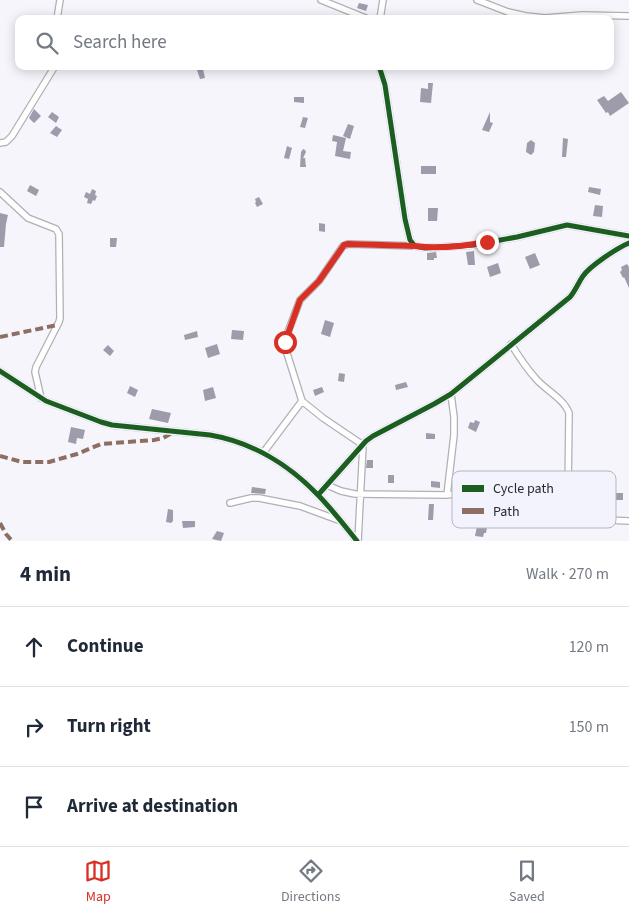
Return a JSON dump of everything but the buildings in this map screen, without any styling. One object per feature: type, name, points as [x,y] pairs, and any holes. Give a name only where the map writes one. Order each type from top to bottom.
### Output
[{"type":"street","points":[[58,15],[60,0]]},
{"type":"street","points":[[321,0],[358,15]]},
{"type":"street","points":[[381,15],[383,0]]},
{"type":"street","points":[[477,0],[508,12],[524,15]]},
{"type":"street","points":[[614,16],[629,16]]},
{"type":"street","points":[[0,144],[6,142],[12,136],[53,70]]},
{"type":"street","points":[[380,70],[385,85],[405,219],[410,240],[415,246]]},
{"type":"street","points":[[0,192],[28,218],[56,229],[59,234],[60,318],[36,367],[35,372],[41,398]]},
{"type":"street","points":[[363,444],[323,418],[302,401],[285,342],[300,300],[319,281],[344,245],[415,246],[425,248],[473,245],[567,225],[629,236]]},
{"type":"street","points":[[318,495],[363,444],[373,436],[451,394],[570,297],[585,274],[617,249],[629,243]]},
{"type":"street","points":[[511,344],[537,380],[564,404],[567,409],[568,471]]},
{"type":"street","points":[[0,370],[41,398],[106,424],[200,433],[245,444],[263,453],[295,474],[318,495],[358,541]]},
{"type":"street","points":[[447,495],[454,435],[451,394]]},
{"type":"street","points":[[263,453],[302,401]]},
{"type":"street","points":[[358,541],[363,444]]},
{"type":"street","points":[[327,485],[347,493],[360,494],[452,494]]},
{"type":"street","points":[[230,503],[260,498],[300,506],[340,520]]},
{"type":"street","points":[[616,520],[629,521]]},
{"type":"marked path","points":[[0,337],[57,325]]},
{"type":"marked path","points":[[0,456],[22,462],[49,462],[77,454],[101,444],[154,440],[174,432]]},
{"type":"marked path","points":[[0,523],[12,541]]},
{"type":"cycle path","points":[[380,70],[385,85],[405,219],[410,240],[415,246],[425,248],[473,245],[567,225],[629,236]]},
{"type":"cycle path","points":[[318,495],[366,441],[451,394],[570,297],[591,267],[629,243]]},
{"type":"cycle path","points":[[0,371],[46,401],[101,422],[112,425],[210,435],[225,438],[254,449],[281,464],[306,483],[357,541]]},
{"type":"route","points":[[285,342],[300,300],[319,281],[344,245],[415,246],[425,248],[473,245],[487,242]]}]
